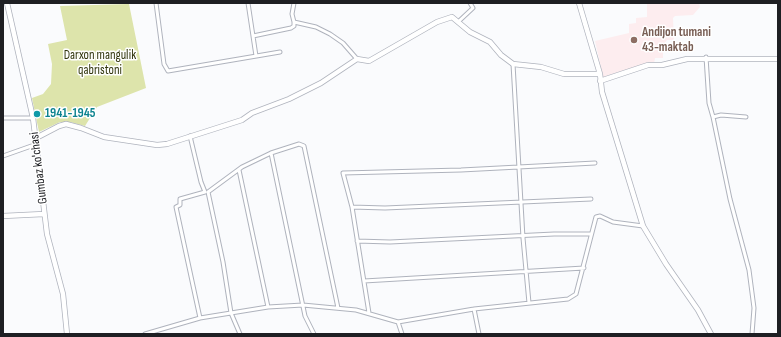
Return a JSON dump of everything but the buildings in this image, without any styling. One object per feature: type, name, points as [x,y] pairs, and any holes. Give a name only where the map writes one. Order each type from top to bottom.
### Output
[{"type":"street","name":"Gumbaz ko'chasi","points":[[7,3],[33,118],[44,214],[49,245],[63,294],[67,334]]},
{"type":"street","points":[[156,3],[164,64],[168,71],[280,52]]},
{"type":"street","points":[[248,3],[256,56]]},
{"type":"street","points":[[253,36],[291,28],[294,26],[292,14],[294,3]]},
{"type":"street","points":[[458,22],[473,8],[470,3]]},
{"type":"street","points":[[580,3],[600,74],[600,81],[643,226],[666,264],[698,310],[711,334]]},
{"type":"street","points":[[294,22],[316,26],[343,43],[357,59],[369,61],[452,17],[470,32],[490,42],[507,61],[513,64],[541,67],[564,74],[600,74]]},
{"type":"street","points":[[600,81],[648,65],[662,65],[682,59],[706,57],[778,61]]},
{"type":"street","points":[[706,57],[709,103],[730,198],[749,270],[754,308],[752,334]]},
{"type":"street","points":[[36,138],[66,124],[104,137],[157,145],[167,144],[190,136],[214,131],[235,123],[252,113],[289,99],[321,83],[357,59]]},
{"type":"street","points":[[513,64],[528,303]]},
{"type":"street","points":[[713,117],[721,115],[746,118]]},
{"type":"street","points":[[3,118],[33,118]]},
{"type":"street","points":[[190,136],[206,192],[223,262],[232,311],[231,313],[240,334]]},
{"type":"street","points":[[3,156],[37,144]]},
{"type":"street","points":[[200,318],[176,207],[180,205],[180,199],[206,192],[253,160],[299,144],[304,146],[338,308]]},
{"type":"street","points":[[271,153],[305,316],[314,334]]},
{"type":"street","points":[[369,313],[352,207],[343,176],[344,172],[461,170],[595,163]]},
{"type":"street","points":[[239,170],[268,307]]},
{"type":"street","points":[[352,207],[385,208],[591,199]]},
{"type":"street","points":[[3,216],[44,214]]},
{"type":"street","points":[[145,334],[200,318],[268,307],[303,305],[338,308],[369,313],[398,322],[474,309],[573,297],[576,294],[584,268],[591,234],[598,216],[613,222],[643,226]]},
{"type":"street","points":[[357,241],[390,242],[591,234]]},
{"type":"street","points":[[364,281],[584,268]]},
{"type":"street","points":[[474,309],[479,334]]},
{"type":"street","points":[[398,322],[402,334]]},
{"type":"shaded area","name":"Andijon tumani 43-maktab","points":[[647,3],[699,3],[700,7],[693,15],[675,16],[673,18],[674,40],[667,40],[663,45],[663,58],[655,58],[654,64],[648,63],[603,77],[595,41],[629,33],[629,24],[636,23],[636,18],[647,17]]},
{"type":"green space","name":"Darxon mangulik qabristoni","points":[[129,4],[146,88],[97,107],[85,126],[70,122],[60,122],[39,132],[32,98],[43,94],[51,84],[52,64],[48,44],[67,40],[60,6]]},
{"type":"place","name":"Andijon tumani 43-maktab","points":[[634,40]]},
{"type":"place","name":"1941-1945","points":[[37,114]]}]
